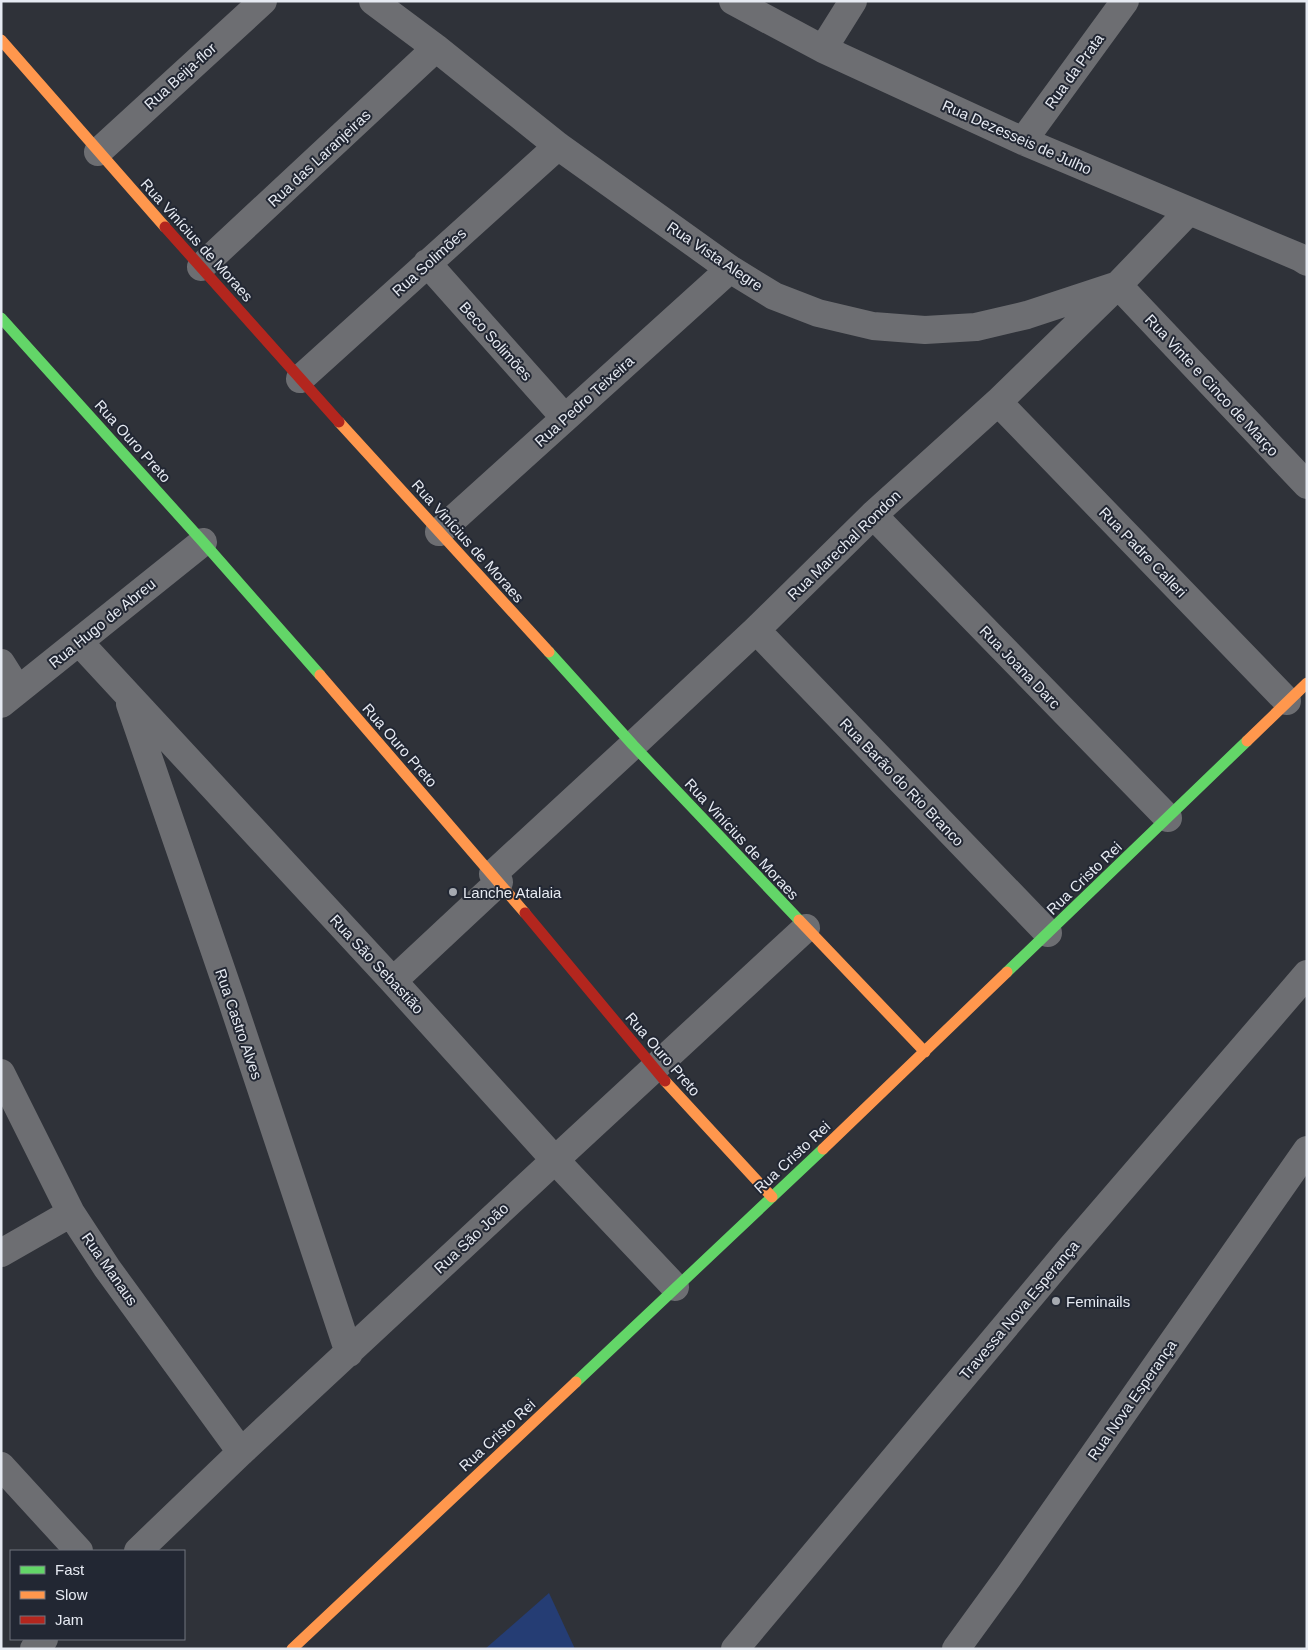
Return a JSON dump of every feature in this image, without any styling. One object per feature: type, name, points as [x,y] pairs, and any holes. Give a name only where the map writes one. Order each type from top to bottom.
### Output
[{"type":"street","name":"Rua Beija-flor","points":[[98,152],[263,1]]},
{"type":"street","name":"Rua Vista Alegre","points":[[373,1],[436,48],[558,146],[730,269],[774,296],[818,313],[873,326],[925,330],[976,327],[1027,315],[1118,285]]},
{"type":"street","name":"Rua Dezesseis de Julho","points":[[733,1],[823,49],[1023,141],[1307,262]]},
{"type":"street","points":[[823,49],[853,1]]},
{"type":"street","name":"Rua da Prata","points":[[1023,141],[1125,1]]},
{"type":"street","name":"Rua Vinícius de Moraes","points":[[1,40],[300,379],[633,745],[925,1052]]},
{"type":"street","name":"Rua das Laranjeiras","points":[[201,267],[436,48]]},
{"type":"street","name":"Rua Solimões","points":[[300,379],[558,146]]},
{"type":"street","name":"Rua Marechal Rondon","points":[[393,981],[496,878],[633,745],[756,630],[873,515],[998,402],[1118,285],[1189,211]]},
{"type":"street","name":"Beco Solimões","points":[[427,263],[565,418]]},
{"type":"street","name":"Rua Pedro Teixeira","points":[[439,532],[730,269]]},
{"type":"street","name":"Rua Vinte e Cinco de Março","points":[[1118,285],[1307,486]]},
{"type":"street","name":"Rua Ouro Preto","points":[[1,318],[203,542],[496,878],[654,1068],[772,1197]]},
{"type":"street","name":"Rua Padre Calleri","points":[[998,402],[1288,702]]},
{"type":"street","name":"Rua Joana Darc","points":[[873,515],[1168,818]]},
{"type":"street","name":"Rua Hugo de Abreu","points":[[10,697],[203,542]]},
{"type":"street","name":"Rua Barão do Rio Branco","points":[[756,630],[1048,933]]},
{"type":"street","name":"Rua São Sebastião","points":[[79,642],[393,981],[555,1160],[675,1287]]},
{"type":"street","points":[[1,663],[10,697]]},
{"type":"street","name":"Rua Cristo Rei","points":[[292,1649],[925,1052],[1307,682]]},
{"type":"street","name":"Rua Castro Alves","points":[[127,695],[241,1028],[349,1353]]},
{"type":"street","name":"Rua São João","points":[[139,1550],[241,1452],[806,928]]},
{"type":"street","name":"Travessa Nova Esperança","points":[[735,1649],[1064,1257],[1307,974]]},
{"type":"street","name":"Rua Manaus","points":[[1,1073],[71,1213],[107,1268],[241,1452]]},
{"type":"street","name":"Rua Nova Esperança","points":[[956,1649],[1015,1568],[1307,1150]]},
{"type":"street","points":[[1,1253],[71,1213]]},
{"type":"street","points":[[1,1466],[78,1550]]},
{"type":"street","points":[[34,1649],[43,1640]]},
{"type":"shaded area","points":[[549,1593],[575,1649],[485,1649]]},
{"type":"traffic: fast","points":[[1,318],[320,675]]},
{"type":"traffic: fast","points":[[549,652],[633,745],[799,920]]},
{"type":"traffic: fast","points":[[1007,972],[1247,741]]},
{"type":"traffic: fast","points":[[576,1382],[823,1149]]},
{"type":"traffic: slow","points":[[1,40],[165,227]]},
{"type":"traffic: slow","points":[[339,422],[549,652]]},
{"type":"traffic: slow","points":[[320,675],[525,913]]},
{"type":"traffic: slow","points":[[1247,741],[1307,683]]},
{"type":"traffic: slow","points":[[799,920],[925,1052]]},
{"type":"traffic: slow","points":[[823,1149],[1007,972]]},
{"type":"traffic: slow","points":[[665,1081],[772,1197]]},
{"type":"traffic: slow","points":[[292,1649],[576,1382]]},
{"type":"traffic: jam","points":[[165,227],[339,422]]},
{"type":"traffic: jam","points":[[525,913],[665,1081]]},
{"type":"place","name":"Lanche Atalaia","points":[[453,892]]},
{"type":"place","name":"Feminails","points":[[1056,1301]]}]
